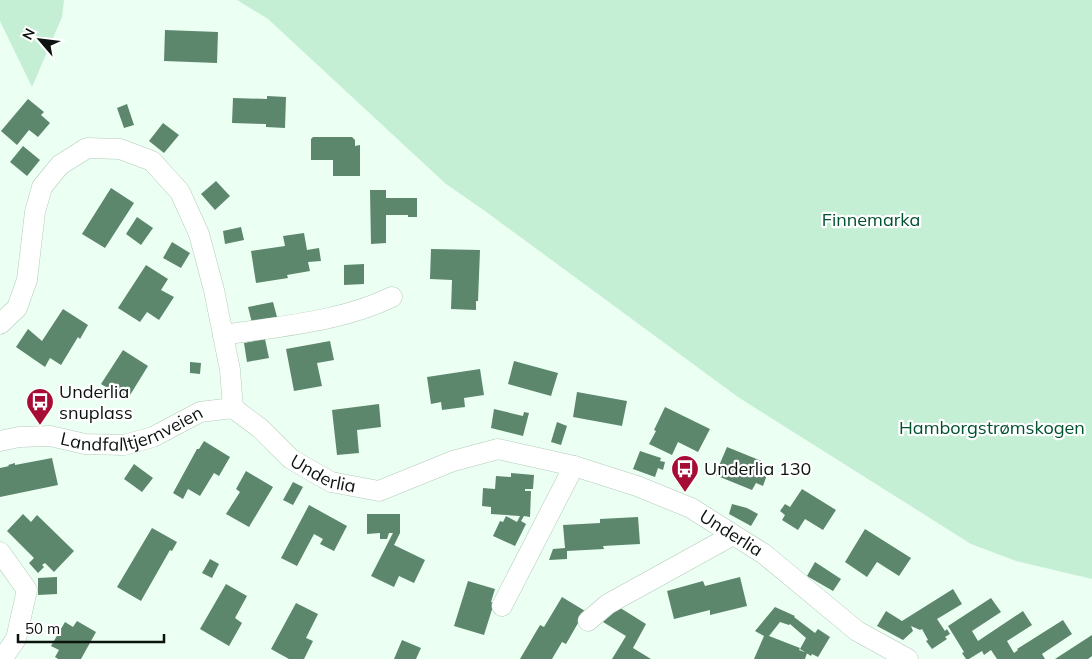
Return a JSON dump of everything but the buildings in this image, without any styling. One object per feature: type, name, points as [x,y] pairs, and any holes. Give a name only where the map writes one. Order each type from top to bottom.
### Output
[{"type":"street","points":[[0,324],[17,308],[27,280],[35,212],[42,187],[60,165],[87,148],[120,149],[152,161],[180,192],[199,234],[214,290],[230,370],[233,408]]},
{"type":"street","points":[[223,335],[348,314],[371,307],[392,297]]},
{"type":"street","name":"Landfalltjernveien","points":[[0,441],[19,437],[50,436],[85,444],[124,445],[153,437],[200,412],[233,408]]},
{"type":"street","name":"Underlia","points":[[233,408],[261,429],[291,459],[331,482],[379,491],[453,461],[498,449],[574,466],[637,486],[691,508],[733,534],[764,554],[856,631],[908,659]]},
{"type":"street","points":[[502,606],[574,466]]},
{"type":"street","points":[[588,621],[608,604],[733,534]]},
{"type":"street","points":[[0,552],[27,590],[16,639],[2,659]]},
{"type":"green space","points":[[0,0],[64,0],[62,17],[32,87],[0,21]]},
{"type":"green space","name":"Finnemarka","points":[[237,0],[1092,0],[1092,579],[1016,561],[971,544],[738,397],[446,184],[268,19]]},
{"type":"place","name":"Underlia snuplass","points":[[40,426]]},
{"type":"place","name":"Underlia 130","points":[[685,493]]},
{"type":"park label","name":"Hamborgstrømskogen","points":[[992,428]]}]
